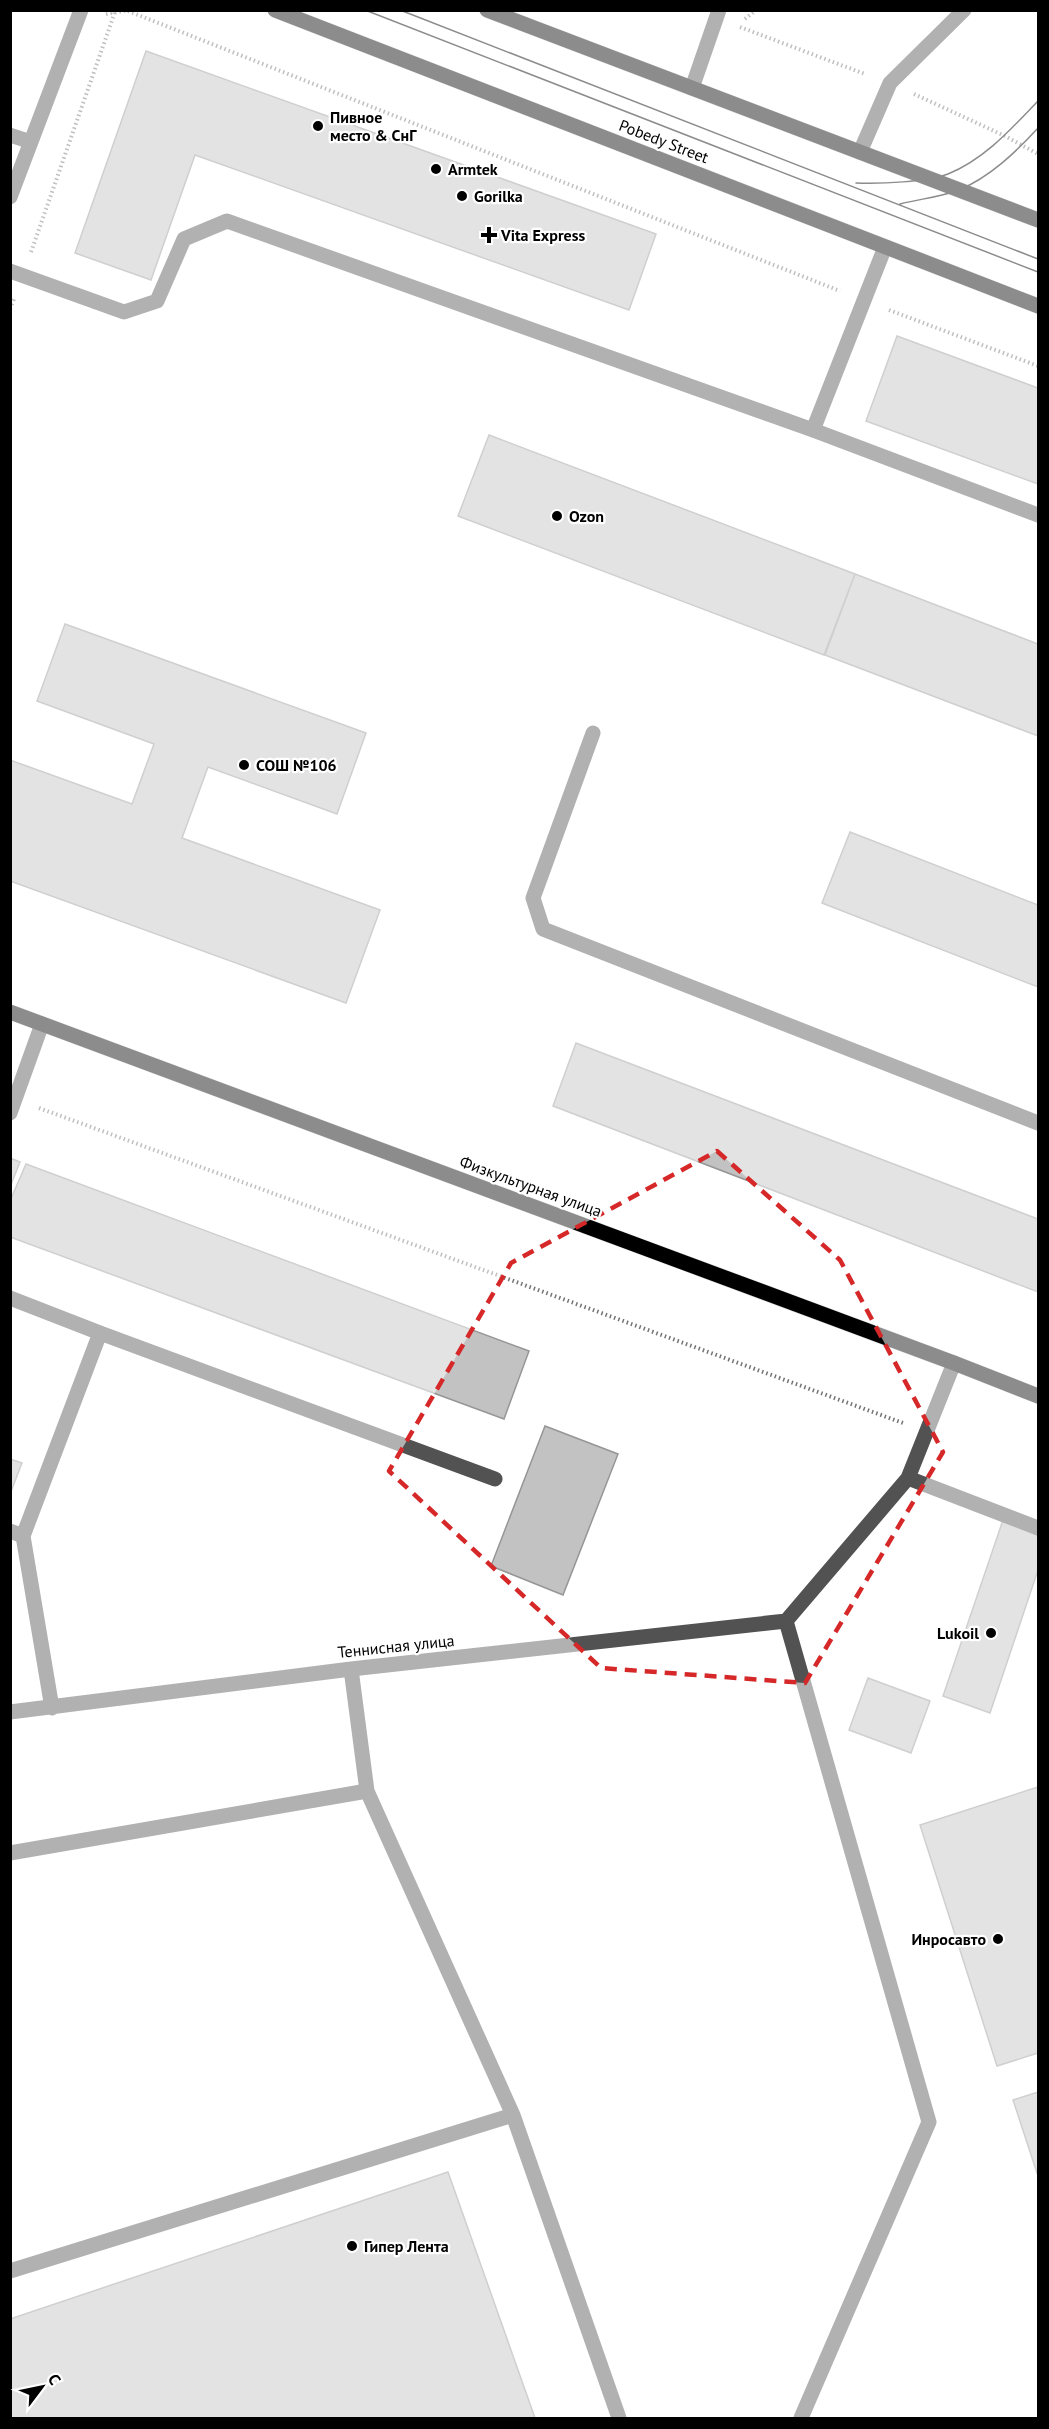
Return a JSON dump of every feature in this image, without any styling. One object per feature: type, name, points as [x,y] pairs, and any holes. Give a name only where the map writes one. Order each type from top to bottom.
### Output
[{"type":"main road","name":"Pobedy Street","points":[[275,10],[1038,306]]},
{"type":"main road","points":[[488,10],[1038,220]]},
{"type":"main road","name":"Физкультурная улица","points":[[10,1012],[1038,1396]]},
{"type":"street","points":[[10,197],[81,10]]},
{"type":"street","points":[[692,88],[719,10]]},
{"type":"street","points":[[860,152],[890,83],[964,10]]},
{"type":"street","points":[[10,135],[32,142]]},
{"type":"street","points":[[17,273],[124,312],[157,301],[184,238],[227,221],[813,430],[1038,514]]},
{"type":"street","points":[[813,430],[885,247]]},
{"type":"street","points":[[593,733],[533,898],[543,929],[1038,1123]]},
{"type":"street","points":[[13,1106],[42,1024]]},
{"type":"street","points":[[10,1298],[495,1479]]},
{"type":"street","points":[[52,1708],[17,1533],[100,1333]]},
{"type":"street","points":[[801,2418],[929,2122],[786,1621],[908,1478],[954,1363]]},
{"type":"street","points":[[908,1478],[1038,1528]]},
{"type":"street","name":"Теннисная улица","points":[[10,1712],[351,1669],[786,1621]]},
{"type":"street","points":[[351,1669],[367,1791],[513,2115],[619,2418]]},
{"type":"street","points":[[10,1853],[367,1791]]},
{"type":"street","points":[[10,2271],[513,2115]]},
{"type":"path","points":[[128,11],[1038,366]]},
{"type":"path","points":[[10,309],[17,273],[115,12]]},
{"type":"path","points":[[13,1106],[927,1431]]},
{"type":"highlighted area","points":[[717,1151],[840,1260],[943,1452],[805,1683],[601,1668],[389,1471],[511,1263]]},
{"type":"building","points":[[146,51],[656,234],[629,310],[195,155],[151,280],[75,253]]},
{"type":"building","points":[[897,336],[1038,388],[1038,484],[866,421]]},
{"type":"building","points":[[489,435],[855,574],[824,655],[458,516]]},
{"type":"building","points":[[855,574],[1038,644],[1038,736],[825,655]]},
{"type":"building","points":[[65,624],[366,733],[337,814],[208,767],[182,838],[380,910],[346,1003],[10,881],[10,760],[132,804],[154,744],[37,701]]},
{"type":"building","points":[[850,832],[1038,905],[1038,987],[822,903]]},
{"type":"building","points":[[576,1043],[1038,1219],[1038,1292],[553,1106]]},
{"type":"building","points":[[10,1158],[20,1162],[10,1187]]},
{"type":"building","points":[[26,1164],[529,1351],[504,1419],[10,1237],[10,1201]]},
{"type":"building","points":[[545,1426],[618,1454],[563,1595],[491,1566]]},
{"type":"building","points":[[10,1459],[22,1463],[10,1494]]},
{"type":"building","name":"Lukoil","points":[[1003,1520],[1038,1532],[1038,1570],[990,1713],[943,1696]]},
{"type":"building","points":[[868,1678],[930,1701],[911,1753],[849,1730]]},
{"type":"building","name":"Инросавто","points":[[1038,1787],[1038,2053],[997,2066],[920,1825]]},
{"type":"building","points":[[1038,2092],[1038,2176],[1013,2100]]},
{"type":"building","name":"Гипер Лента","points":[[448,2172],[535,2418],[10,2418],[10,2319]]},
{"type":"tram line","points":[[365,10],[1038,272]]},
{"type":"tram line","points":[[400,10],[1038,259]]},
{"type":"tram line","points":[[856,183],[916,181],[948,174],[986,151],[1038,101]]},
{"type":"tram line","points":[[900,204],[945,194],[970,185],[1002,163],[1038,128]]},
{"type":"place","name":"Пивное место & СнГ","points":[[318,126]]},
{"type":"place","name":"Armtek","points":[[436,169]]},
{"type":"place","name":"Gorilka","points":[[462,196]]},
{"type":"place","name":"Vita Express","points":[[489,235]]},
{"type":"place","name":"Ozon","points":[[557,516]]},
{"type":"place","name":"СОШ №106","points":[[244,765]]},
{"type":"place","name":"Lukoil","points":[[991,1633]]},
{"type":"place","name":"Инросавто","points":[[998,1939]]},
{"type":"place","name":"Гипер Лента","points":[[352,2246]]}]
